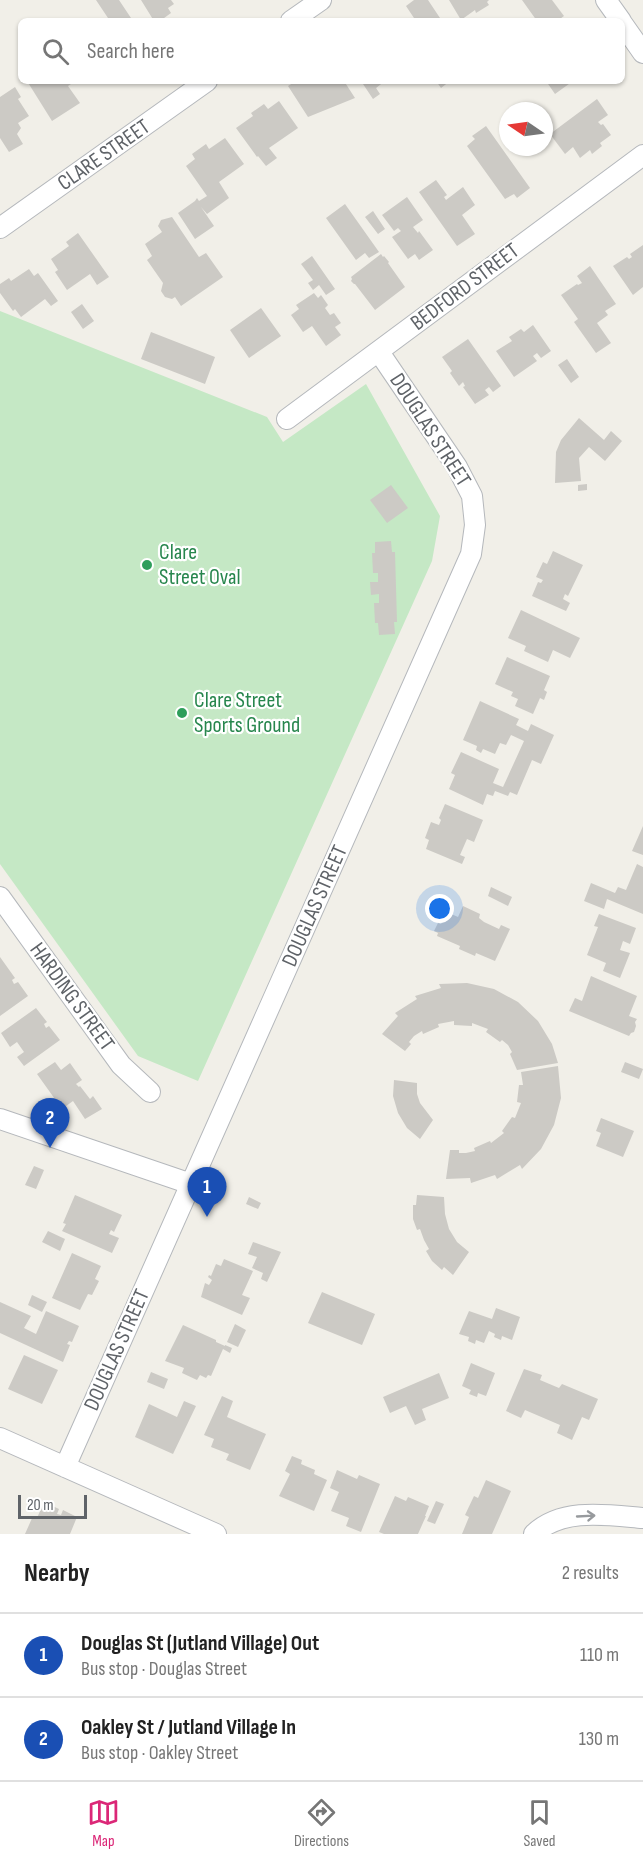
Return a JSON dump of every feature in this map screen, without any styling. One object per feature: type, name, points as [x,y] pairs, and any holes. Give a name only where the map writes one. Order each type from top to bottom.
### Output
[{"type":"street","points":[[295,18],[321,0]]},
{"type":"street","points":[[606,0],[619,18]]},
{"type":"street","points":[[625,26],[643,53]]},
{"type":"street","name":"CLARE STREET","points":[[0,228],[203,84]]},
{"type":"street","name":"BEDFORD STREET","points":[[287,419],[643,154]]},
{"type":"street","name":"DOUGLAS STREET","points":[[65,1467],[471,554],[475,525],[472,496],[457,467],[379,352]]},
{"type":"street","name":"HARDING STREET","points":[[0,897],[121,1065],[150,1092]]},
{"type":"street","points":[[0,1119],[191,1184]]},
{"type":"street","points":[[0,1438],[216,1534]]},
{"type":"street","points":[[534,1534],[561,1518],[587,1515],[643,1518]]},
{"type":"green space","name":"Clare Street Sports Ground","points":[[0,311],[267,417],[283,442],[366,384],[440,516],[432,561],[198,1081],[138,1056],[0,864]]},
{"type":"building","points":[[96,0],[119,0],[131,18],[108,18]]},
{"type":"building","points":[[141,0],[171,0],[174,4],[168,8],[171,13],[164,18],[152,18]]},
{"type":"building","points":[[414,0],[428,0],[440,18],[414,18],[406,6]]},
{"type":"building","points":[[449,0],[489,0],[487,2],[489,5],[476,13],[475,10],[464,18],[460,18]]},
{"type":"building","points":[[522,0],[552,0],[564,16],[561,18],[535,18]]},
{"type":"building","points":[[29,84],[71,84],[68,86],[80,103],[52,121]]},
{"type":"building","points":[[291,84],[346,84],[355,98],[308,117],[288,86]]},
{"type":"building","points":[[363,84],[381,84],[376,88],[380,94],[373,99]]},
{"type":"building","points":[[548,84],[569,84],[555,94]]},
{"type":"building","points":[[15,87],[21,97],[18,99],[29,116],[18,123],[21,128],[17,134],[23,144],[9,152],[0,138],[0,97]]},
{"type":"building","points":[[597,99],[608,115],[598,122],[603,124],[611,135],[600,143],[602,146],[592,154],[590,150],[580,158],[573,147],[565,154],[553,138],[553,132]]},
{"type":"building","points":[[279,101],[298,128],[269,148],[277,158],[266,166],[236,128],[253,116],[251,113],[264,104],[268,109]]},
{"type":"building","points":[[486,126],[499,144],[499,156],[507,156],[530,188],[517,198],[514,194],[505,199],[467,146],[475,139],[472,136]]},
{"type":"building","points":[[225,138],[244,164],[219,182],[229,198],[207,214],[201,207],[214,226],[195,239],[178,213],[197,198],[199,201],[207,196],[186,166],[195,159],[192,154],[206,144],[209,149]]},
{"type":"building","points":[[436,180],[447,195],[444,197],[446,200],[463,187],[475,205],[462,215],[475,234],[457,246],[419,192]]},
{"type":"building","points":[[407,197],[423,220],[413,227],[418,233],[419,231],[433,250],[419,260],[415,254],[408,259],[392,237],[401,231],[398,228],[394,231],[382,215]]},
{"type":"building","points":[[345,204],[379,252],[369,258],[365,253],[356,260],[326,218]]},
{"type":"building","points":[[373,211],[385,229],[378,234],[365,217]]},
{"type":"building","points":[[172,217],[199,257],[206,253],[223,277],[181,306],[175,297],[172,299],[165,297],[161,291],[163,283],[147,260],[152,256],[145,244],[162,232],[158,226],[161,220]]},
{"type":"building","points":[[78,233],[109,277],[97,285],[90,274],[67,290],[55,272],[58,270],[51,259],[69,246],[66,242]]},
{"type":"building","points":[[643,245],[643,287],[633,295],[613,266],[627,257],[629,259],[632,257],[630,254]]},
{"type":"building","points":[[381,254],[405,287],[375,310],[351,281],[351,277]]},
{"type":"building","points":[[312,256],[335,289],[326,295],[319,285],[313,290],[308,283],[313,280],[301,264]]},
{"type":"building","points":[[590,266],[616,304],[605,311],[608,315],[597,323],[611,343],[596,353],[574,322],[578,319],[561,295],[582,283],[577,276]]},
{"type":"building","points":[[29,269],[34,276],[38,273],[58,301],[51,306],[45,299],[21,317],[15,309],[13,311],[0,293],[0,284],[9,278],[11,281]]},
{"type":"building","points":[[314,293],[318,298],[321,295],[328,305],[325,308],[330,315],[334,313],[341,323],[335,327],[341,335],[326,346],[312,326],[303,332],[291,315],[299,309],[296,305]]},
{"type":"building","points":[[82,304],[94,321],[83,329],[71,312]]},
{"type":"building","points":[[261,308],[281,336],[249,358],[230,330]]},
{"type":"building","points":[[533,325],[551,351],[541,358],[537,353],[533,356],[537,361],[514,377],[496,351],[512,341],[509,337],[521,329],[524,332]]},
{"type":"building","points":[[151,332],[215,357],[205,384],[141,359]]},
{"type":"building","points":[[468,339],[501,386],[493,392],[489,387],[485,390],[489,395],[475,404],[463,387],[465,386],[463,382],[459,386],[442,357]]},
{"type":"building","points":[[567,359],[579,377],[571,383],[558,365]]},
{"type":"building","points":[[579,418],[604,440],[611,431],[622,441],[605,461],[589,447],[579,458],[581,481],[555,483],[556,452],[561,440]]},
{"type":"building","points":[[587,484],[587,490],[578,491],[578,485]]},
{"type":"building","points":[[391,485],[408,508],[387,523],[370,500]]},
{"type":"building","points":[[391,541],[392,552],[395,552],[397,622],[394,622],[395,634],[379,635],[378,623],[375,623],[374,603],[379,603],[379,594],[371,595],[370,582],[378,582],[378,573],[373,573],[372,553],[375,553],[375,542]]},
{"type":"building","points":[[553,551],[583,565],[568,596],[565,594],[563,599],[570,603],[566,611],[532,596],[538,582],[541,583],[543,580],[536,577],[543,562],[547,564]]},
{"type":"building","points":[[521,610],[580,638],[570,658],[553,650],[548,662],[524,651],[526,646],[508,638]]},
{"type":"building","points":[[507,657],[550,676],[544,690],[547,692],[544,700],[540,698],[533,714],[515,706],[518,699],[511,696],[513,692],[495,684]]},
{"type":"building","points":[[480,701],[519,719],[516,725],[528,731],[531,724],[554,735],[541,764],[532,760],[517,795],[510,792],[508,796],[495,791],[493,796],[487,794],[483,805],[449,789],[455,775],[451,773],[461,752],[499,769],[493,783],[503,787],[524,741],[511,735],[506,745],[500,743],[495,754],[483,749],[481,753],[476,750],[477,746],[463,740]]},
{"type":"building","points":[[445,804],[483,820],[474,842],[467,839],[460,855],[465,857],[462,864],[426,849],[429,840],[425,838],[431,822],[439,825],[441,820],[439,818]]},
{"type":"building","points":[[643,826],[643,855],[632,851]]},
{"type":"building","points":[[637,864],[643,867],[643,914],[607,899],[604,909],[584,901],[591,883],[615,893],[618,887],[626,890]]},
{"type":"building","points":[[491,887],[512,897],[508,906],[488,896]]},
{"type":"building","points":[[463,906],[480,914],[479,918],[484,922],[499,929],[501,925],[510,929],[495,961],[459,949],[460,946],[437,936],[438,933],[434,931],[438,923],[445,922],[449,913],[458,917]]},
{"type":"building","points":[[599,914],[636,928],[630,944],[623,941],[620,950],[630,953],[620,978],[603,971],[606,963],[587,955],[598,927],[594,926]]},
{"type":"building","points":[[0,957],[15,978],[12,980],[14,984],[18,982],[28,996],[0,1016]]},
{"type":"building","points":[[591,976],[637,996],[629,1016],[637,1019],[636,1026],[634,1032],[629,1036],[569,1011],[575,998],[582,1001]]},
{"type":"building","points":[[467,983],[494,989],[518,1002],[538,1021],[552,1044],[558,1063],[517,1070],[508,1045],[486,1032],[488,1029],[472,1023],[472,1026],[454,1025],[454,1021],[438,1024],[439,1027],[423,1034],[422,1031],[414,1036],[405,1051],[382,1034],[398,1016],[395,1013],[417,999],[415,996],[441,988],[439,984]]},
{"type":"building","points":[[36,1008],[47,1022],[44,1024],[46,1028],[49,1026],[60,1040],[24,1066],[17,1057],[24,1052],[17,1042],[10,1047],[1,1033]]},
{"type":"building","points":[[55,1062],[61,1070],[70,1063],[82,1080],[76,1084],[90,1099],[93,1096],[102,1109],[85,1119],[73,1101],[62,1109],[37,1074]]},
{"type":"building","points":[[625,1062],[643,1069],[639,1079],[621,1072]]},
{"type":"building","points":[[558,1066],[561,1098],[554,1125],[541,1149],[522,1169],[520,1165],[497,1179],[495,1175],[471,1183],[470,1178],[446,1179],[450,1150],[459,1150],[459,1153],[475,1151],[474,1148],[490,1141],[491,1143],[504,1133],[502,1131],[512,1117],[515,1118],[521,1103],[517,1102],[519,1085],[523,1085],[521,1072]]},
{"type":"building","points":[[394,1080],[417,1083],[420,1103],[433,1120],[420,1139],[407,1128],[398,1113],[393,1096]]},
{"type":"building","points":[[601,1118],[634,1131],[623,1157],[596,1146],[601,1133],[596,1131]]},
{"type":"building","points":[[34,1166],[44,1170],[36,1189],[25,1185]]},
{"type":"building","points":[[75,1195],[122,1215],[114,1232],[111,1230],[109,1234],[119,1238],[112,1253],[62,1231]]},
{"type":"building","points":[[417,1195],[444,1197],[449,1229],[457,1242],[469,1252],[453,1275],[444,1267],[442,1270],[432,1261],[426,1251],[429,1249],[413,1219],[413,1205],[416,1205]]},
{"type":"building","points":[[249,1197],[261,1203],[258,1209],[246,1204]]},
{"type":"building","points":[[48,1231],[65,1239],[60,1251],[42,1242]]},
{"type":"building","points":[[253,1242],[281,1252],[267,1282],[261,1279],[263,1273],[252,1268],[257,1257],[248,1254]]},
{"type":"building","points":[[72,1253],[101,1266],[95,1279],[99,1281],[92,1295],[88,1294],[80,1310],[52,1298]]},
{"type":"building","points":[[224,1259],[253,1271],[242,1295],[250,1298],[242,1315],[201,1297],[205,1283],[209,1285],[212,1280],[208,1277],[209,1275],[211,1276],[216,1264],[221,1266]]},
{"type":"building","points":[[322,1292],[375,1314],[362,1345],[308,1323]]},
{"type":"building","points":[[32,1295],[47,1302],[42,1312],[28,1305]]},
{"type":"building","points":[[0,1302],[31,1316],[24,1328],[36,1334],[46,1311],[79,1326],[72,1342],[69,1341],[67,1344],[70,1345],[63,1362],[0,1333]]},
{"type":"building","points":[[496,1308],[520,1317],[512,1340],[502,1336],[501,1340],[489,1331],[484,1343],[476,1340],[475,1344],[468,1341],[469,1337],[459,1334],[469,1311],[492,1319]]},
{"type":"building","points":[[235,1324],[246,1330],[238,1347],[227,1342]]},
{"type":"building","points":[[183,1325],[232,1348],[230,1353],[223,1349],[211,1376],[208,1375],[206,1378],[200,1375],[197,1380],[182,1373],[184,1368],[165,1361]]},
{"type":"building","points":[[24,1355],[58,1370],[42,1404],[8,1389]]},
{"type":"building","points":[[471,1363],[495,1373],[486,1396],[478,1393],[477,1397],[469,1394],[471,1390],[462,1386]]},
{"type":"building","points":[[524,1369],[542,1375],[540,1380],[559,1388],[562,1384],[598,1399],[589,1420],[582,1417],[572,1440],[557,1433],[560,1425],[525,1410],[521,1418],[506,1411]]},
{"type":"building","points":[[151,1372],[168,1379],[164,1389],[147,1382]]},
{"type":"building","points":[[439,1373],[449,1398],[422,1409],[426,1420],[415,1425],[406,1406],[390,1413],[383,1397]]},
{"type":"building","points":[[222,1396],[233,1401],[227,1417],[266,1434],[250,1470],[226,1460],[229,1454],[211,1447],[214,1439],[204,1435]]},
{"type":"building","points":[[184,1401],[196,1406],[173,1454],[135,1437],[149,1404],[177,1417]]},
{"type":"building","points":[[292,1456],[302,1460],[301,1464],[315,1470],[314,1474],[327,1480],[314,1511],[279,1496],[290,1474],[285,1471]]},
{"type":"building","points":[[337,1470],[357,1479],[359,1475],[380,1484],[361,1532],[346,1526],[349,1518],[331,1511],[339,1492],[330,1488]]},
{"type":"building","points":[[486,1480],[511,1491],[492,1534],[462,1534],[469,1517],[465,1515],[474,1496],[478,1498]]},
{"type":"building","points":[[395,1496],[406,1501],[408,1497],[429,1506],[418,1534],[379,1532]]},
{"type":"building","points":[[436,1501],[444,1504],[435,1524],[427,1521]]},
{"type":"building","points":[[44,1502],[59,1509],[57,1514],[61,1515],[63,1510],[77,1517],[70,1534],[25,1534],[33,1516],[37,1518]]},
{"type":"place","name":"Clare Street Oval","points":[[147,565]]},
{"type":"place","name":"Clare Street Sports Ground","points":[[182,713]]},
{"type":"place","name":"Oakley St / Jutland Village In","points":[[50,1148]]},
{"type":"place","name":"Douglas St (Jutland Village) Out","points":[[207,1217]]}]
